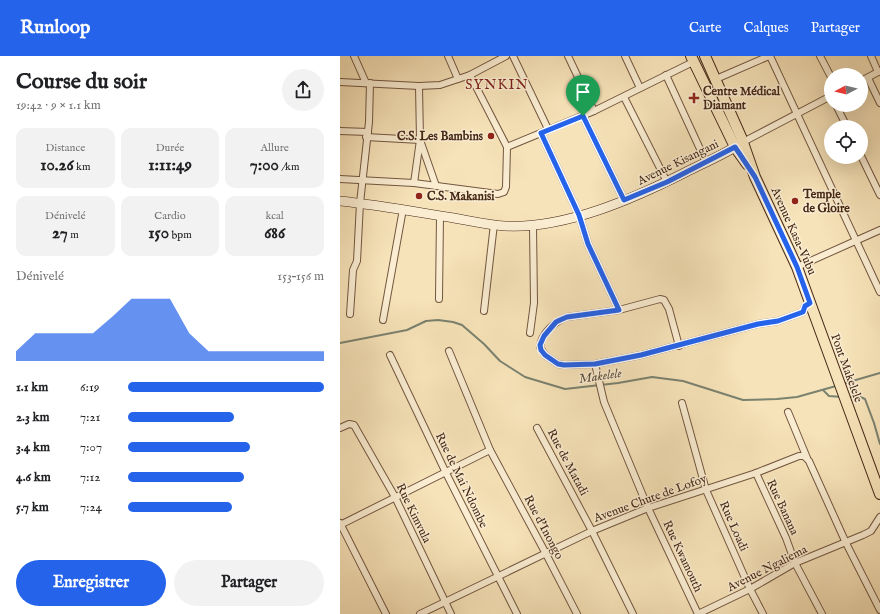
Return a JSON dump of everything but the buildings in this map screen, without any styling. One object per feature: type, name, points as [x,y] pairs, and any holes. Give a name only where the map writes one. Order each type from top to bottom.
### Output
[{"type":"main road","name":"Avenue Kasa-Vubu","points":[[705,56],[716,79],[739,144]]},
{"type":"main road","name":"Avenue Kasa-Vubu","points":[[692,59],[739,144],[755,177],[797,267],[816,319]]},
{"type":"main road","name":"Pont Makelele","points":[[816,319],[880,494]]},
{"type":"street","points":[[350,314],[354,270],[357,261],[360,203],[367,135],[368,83],[354,56]]},
{"type":"street","points":[[448,56],[458,79]]},
{"type":"street","points":[[340,82],[419,86],[440,84],[470,75],[506,56]]},
{"type":"street","points":[[513,56],[548,130]]},
{"type":"street","points":[[568,56],[594,111]]},
{"type":"street","points":[[625,56],[640,88]]},
{"type":"street","points":[[716,79],[769,56],[880,292]]},
{"type":"street","points":[[820,56],[826,68]]},
{"type":"street","points":[[871,56],[879,72],[868,78],[880,103]]},
{"type":"street","points":[[507,147],[583,116],[624,97],[666,75],[692,59]]},
{"type":"street","points":[[340,179],[414,183],[498,194],[504,192],[506,187],[507,147],[470,75]]},
{"type":"street","points":[[666,75],[706,162]]},
{"type":"street","points":[[414,183],[420,140],[419,86]]},
{"type":"street","points":[[624,97],[667,182]]},
{"type":"street","points":[[739,144],[824,100]]},
{"type":"street","points":[[583,116],[624,200]]},
{"type":"street","points":[[340,131],[420,140]]},
{"type":"street","points":[[541,133],[579,215],[588,244],[619,310]]},
{"type":"street","points":[[420,140],[436,186]]},
{"type":"street","name":"Avenue Kisangani","points":[[340,201],[403,209],[494,224],[533,226],[579,215],[624,200],[667,182],[739,144]]},
{"type":"street","points":[[865,164],[880,195]]},
{"type":"street","points":[[383,320],[403,209]]},
{"type":"street","points":[[439,299],[440,216]]},
{"type":"street","points":[[484,310],[494,224]]},
{"type":"street","points":[[530,333],[534,304],[533,226]]},
{"type":"street","points":[[797,267],[880,230]]},
{"type":"street","points":[[679,346],[669,309],[664,300],[660,299],[619,310],[567,317],[556,322],[544,336],[540,345],[541,350],[545,355],[558,364],[595,364],[641,355],[679,346],[758,324],[778,321],[803,312],[805,306],[810,303]]},
{"type":"street","name":"Rue d'Inongo","points":[[449,351],[490,450],[545,552],[576,614]]},
{"type":"street","name":"Rue de Mai Ndombe","points":[[390,355],[497,578],[517,614]]},
{"type":"street","name":"Rue Kwamouth","points":[[595,364],[604,402],[648,508],[698,614]]},
{"type":"street","name":"Rue Loadi","points":[[682,403],[706,490],[750,589],[763,614]]},
{"type":"street","points":[[788,412],[807,458],[846,543],[880,610]]},
{"type":"street","name":"Rue Kimvula","points":[[340,428],[352,424],[395,497],[451,614]]},
{"type":"street","name":"Rue de Matadi","points":[[537,428],[592,531],[633,614]]},
{"type":"street","points":[[386,614],[340,524],[490,450]]},
{"type":"street","name":"Avenue Chute de Lofoy","points":[[420,614],[497,578],[545,552],[648,508],[756,473],[799,456],[807,458]]},
{"type":"street","name":"Rue Banana","points":[[756,473],[786,538],[795,563],[822,614]]},
{"type":"street","name":"Avenue Ngaliema","points":[[698,614],[750,589],[795,563],[846,543],[871,531],[880,517]]},
{"type":"waterway","name":"Makelele","points":[[340,343],[407,330],[426,321],[438,320],[462,325],[484,344],[500,361],[525,377],[565,389],[618,383],[652,377],[683,381],[743,400],[797,397],[836,386]]},
{"type":"waterway","name":"Makelele","points":[[842,384],[880,373]]},
{"type":"waterway","points":[[823,390],[829,396],[842,397]]},
{"type":"waterway","points":[[848,397],[858,396],[865,399],[880,444]]},
{"type":"place","name":"Centre Médical Diamant","points":[[694,98]]},
{"type":"place","name":"C.S. Les Bambins","points":[[491,136]]},
{"type":"place","name":"C.S. Makanisi","points":[[419,196]]},
{"type":"place","name":"Temple de Gloire","points":[[795,201]]},
{"type":"district","name":"SYNKIN","points":[[497,84]]},
{"type":"route","points":[[583,116],[624,200],[667,182],[735,147],[755,177],[797,267],[810,303],[805,306],[803,312],[778,321],[758,324],[679,346],[595,364],[558,364],[545,355],[540,347],[541,342],[556,322],[567,317],[619,310],[588,244],[579,215],[541,133],[583,116]]}]
